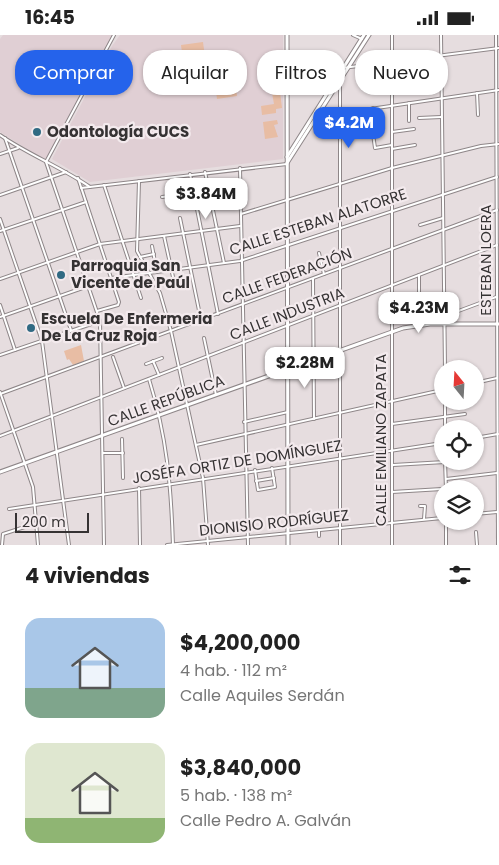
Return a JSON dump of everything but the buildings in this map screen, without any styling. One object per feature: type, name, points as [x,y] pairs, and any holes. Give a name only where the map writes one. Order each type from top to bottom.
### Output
[{"type":"main road","points":[[286,35],[286,50]]},
{"type":"main road","points":[[345,73],[369,35]]},
{"type":"main road","points":[[345,66],[363,37]]},
{"type":"main road","points":[[287,95],[288,545]]},
{"type":"main road","points":[[287,164],[328,95]]},
{"type":"main road","points":[[287,157],[330,95]]},
{"type":"main road","name":"CALLE REPÚBLICA","points":[[0,472],[392,332],[419,325],[498,324]]},
{"type":"street","points":[[104,545],[100,321],[46,162],[114,35]]},
{"type":"street","points":[[353,35],[363,37]]},
{"type":"street","name":"CALLE EMILIANO ZAPATA","points":[[392,35],[392,50]]},
{"type":"street","points":[[441,35],[441,50]]},
{"type":"street","name":"ESTEBAN LOERA","points":[[496,35],[498,48],[498,545]]},
{"type":"street","points":[[448,56],[498,48]]},
{"type":"street","points":[[348,69],[355,68]]},
{"type":"street","points":[[315,117],[498,90]]},
{"type":"street","points":[[477,93],[478,115]]},
{"type":"street","points":[[340,95],[340,545]]},
{"type":"street","name":"CALLE EMILIANO ZAPATA","points":[[392,95],[392,545]]},
{"type":"street","points":[[442,95],[445,360]]},
{"type":"street","points":[[408,103],[409,121]]},
{"type":"street","points":[[373,108],[373,130]]},
{"type":"street","points":[[419,118],[442,117]]},
{"type":"street","points":[[392,132],[414,129]]},
{"type":"street","points":[[373,134],[375,148],[415,145]]},
{"type":"street","points":[[0,135],[18,148],[67,171],[90,187]]},
{"type":"street","points":[[5,138],[71,330]]},
{"type":"street","points":[[240,214],[392,168],[480,146],[498,144]]},
{"type":"street","points":[[0,154],[18,148]]},
{"type":"street","points":[[280,163],[287,157]]},
{"type":"street","points":[[81,188],[280,163],[287,164]]},
{"type":"street","points":[[240,168],[240,261],[248,545]]},
{"type":"street","points":[[0,195],[67,171]]},
{"type":"street","points":[[205,172],[224,263]]},
{"type":"street","points":[[190,174],[218,314]]},
{"type":"street","name":"CALLE ESTEBAN ALATORRE","points":[[2,316],[111,278],[240,261],[497,177]]},
{"type":"street","points":[[78,179],[119,304],[97,311]]},
{"type":"street","points":[[139,181],[137,251],[160,293],[171,331],[203,478],[208,545]]},
{"type":"street","points":[[104,185],[141,298]]},
{"type":"street","points":[[162,197],[194,193]]},
{"type":"street","points":[[0,231],[86,202]]},
{"type":"street","name":"CALLE FEDERACIÓN","points":[[0,393],[497,210]]},
{"type":"street","points":[[180,218],[201,320]]},
{"type":"street","points":[[420,225],[443,218]]},
{"type":"street","points":[[0,219],[42,341],[45,377],[69,545]]},
{"type":"street","points":[[0,279],[100,244],[240,226]]},
{"type":"street","points":[[164,236],[175,286]]},
{"type":"street","name":"CALLE INDUSTRIA","points":[[0,435],[497,245]]},
{"type":"street","points":[[152,246],[155,262]]},
{"type":"street","points":[[319,253],[324,274]]},
{"type":"street","points":[[140,257],[154,254]]},
{"type":"street","points":[[419,275],[419,325]]},
{"type":"street","points":[[313,279],[314,419]]},
{"type":"street","points":[[444,316],[497,297]]},
{"type":"street","points":[[0,305],[2,316],[15,350]]},
{"type":"street","points":[[0,355],[100,321]]},
{"type":"street","points":[[204,338],[216,395]]},
{"type":"street","points":[[113,357],[124,388]]},
{"type":"street","points":[[146,364],[162,358]]},
{"type":"street","points":[[153,361],[159,375]]},
{"type":"street","points":[[484,381],[498,377]]},
{"type":"street","points":[[149,379],[160,415],[171,483],[173,545]]},
{"type":"street","points":[[196,445],[434,392]]},
{"type":"street","points":[[0,393],[25,463],[36,504],[38,545]]},
{"type":"street","points":[[445,410],[445,417]]},
{"type":"street","points":[[244,422],[288,411]]},
{"type":"street","points":[[392,424],[466,414]]},
{"type":"street","points":[[484,436],[498,434]]},
{"type":"street","points":[[122,439],[123,478]]},
{"type":"street","name":"JOSÉFA ORTIZ DE DOMÍNGUEZ","points":[[9,509],[103,493],[434,444]]},
{"type":"street","points":[[103,453],[123,453]]},
{"type":"street","points":[[392,465],[434,462]]},
{"type":"street","points":[[256,471],[258,490],[274,488],[272,468]]},
{"type":"street","points":[[446,470],[446,479],[497,473]]},
{"type":"street","points":[[256,481],[274,478]]},
{"type":"street","points":[[139,488],[140,545]]},
{"type":"street","points":[[392,492],[434,490]]},
{"type":"street","points":[[420,506],[425,506],[424,519]]},
{"type":"street","points":[[484,513],[497,512]]},
{"type":"street","name":"DIONISIO RODRÍGUEZ","points":[[167,545],[434,518]]},
{"type":"street","points":[[2,545],[2,535],[37,523]]},
{"type":"street","points":[[319,530],[320,536]]},
{"type":"street","points":[[446,530],[446,545]]},
{"type":"street","points":[[476,532],[477,545]]},
{"type":"shaded area","points":[[3,35],[113,35],[105,50],[15,50],[15,95],[81,95],[46,161],[0,132],[0,39]]},
{"type":"shaded area","points":[[120,35],[283,35],[283,50],[257,50],[257,95],[283,95],[283,159],[90,182],[52,159],[86,95],[133,95],[133,50],[110,50]]},
{"type":"shaded area","points":[[203,42],[204,50],[182,50],[181,45]]},
{"type":"shaded area","points":[[216,95],[237,95],[237,96],[217,99]]},
{"type":"shaded area","points":[[272,95],[280,95],[282,108],[276,109],[276,113],[262,115],[261,106],[274,104]]},
{"type":"shaded area","points":[[277,120],[278,124],[274,125],[278,137],[265,139],[263,122]]},
{"type":"shaded area","points":[[81,345],[84,361],[73,365],[69,359],[67,360],[64,351]]},
{"type":"place","name":"Odontología CUCS","points":[[37,132]]},
{"type":"place","name":"Parroquia San Vicente de Paúl","points":[[61,275]]},
{"type":"place","name":"Escuela De Enfermeria De La Cruz Roja","points":[[31,328]]}]
